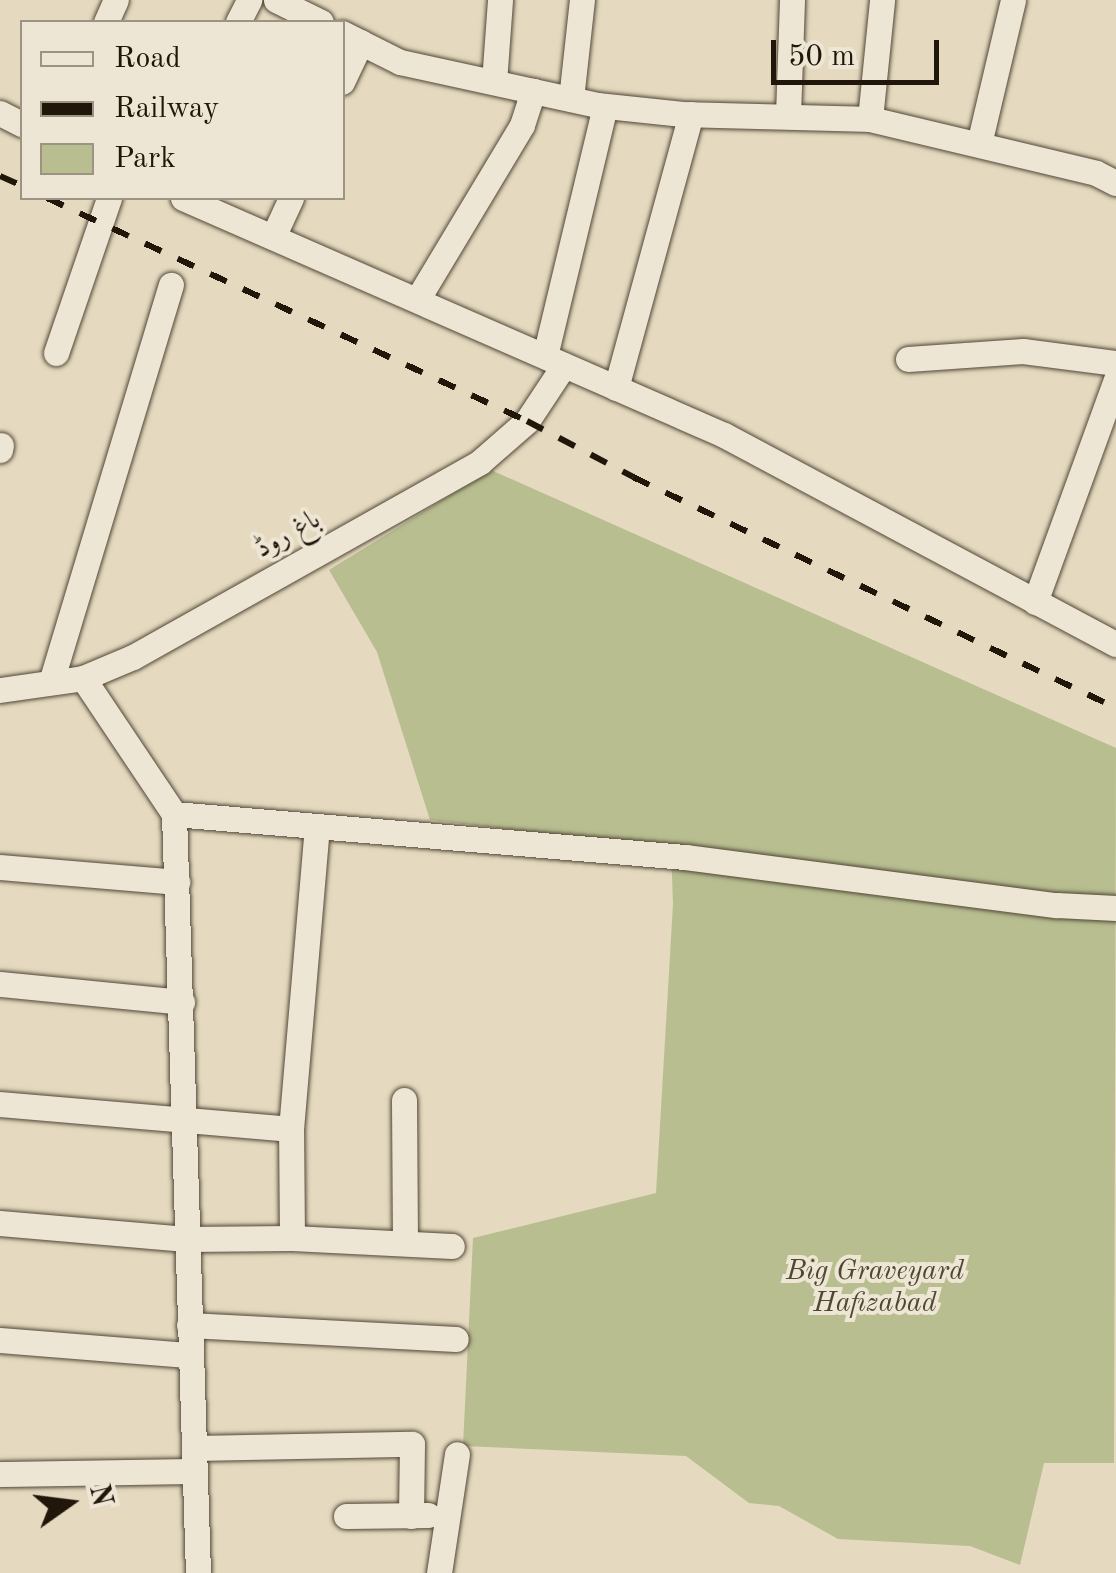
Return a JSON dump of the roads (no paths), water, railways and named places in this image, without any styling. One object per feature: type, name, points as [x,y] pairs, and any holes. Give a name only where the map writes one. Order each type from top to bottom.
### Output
[{"type":"street","points":[[494,82],[500,0]]},
{"type":"street","points":[[571,99],[582,0]]},
{"type":"street","points":[[788,115],[792,0]]},
{"type":"street","points":[[870,120],[882,0]]},
{"type":"street","points":[[979,144],[1013,0]]},
{"type":"street","points":[[288,3],[318,20]]},
{"type":"street","points":[[345,69],[352,38],[400,62],[606,106],[691,114],[870,120],[979,144],[1116,183]]},
{"type":"street","points":[[417,300],[522,125],[533,91]]},
{"type":"street","name":"باغ روڈ","points":[[0,690],[83,678],[133,657],[480,462],[527,421],[554,360],[606,106]]},
{"type":"street","points":[[616,388],[691,114]]},
{"type":"street","points":[[56,353],[108,200]]},
{"type":"street","points":[[189,200],[724,436],[1116,644]]},
{"type":"street","points":[[273,237],[289,200]]},
{"type":"street","points":[[50,682],[171,285]]},
{"type":"street","points":[[908,359],[1022,351],[1116,363]]},
{"type":"street","points":[[1036,602],[1116,379]]},
{"type":"street","points":[[83,678],[174,814],[182,1002],[188,1355],[198,1573]]},
{"type":"street","points":[[174,814],[686,857],[1056,905],[1116,908]]},
{"type":"street","points":[[292,1238],[292,1129],[317,828]]},
{"type":"street","points":[[0,867],[177,882]]},
{"type":"street","points":[[0,984],[182,1002]]},
{"type":"street","points":[[404,1100],[404,1243]]},
{"type":"street","points":[[0,1104],[292,1129]]},
{"type":"street","points":[[0,1223],[186,1239],[292,1238],[452,1246]]},
{"type":"street","points":[[189,1325],[456,1338]]},
{"type":"street","points":[[0,1340],[188,1355]]},
{"type":"street","points":[[0,1474],[412,1444],[412,1516]]},
{"type":"street","points":[[438,1573],[458,1454]]},
{"type":"street","points":[[346,1516],[448,1515]]},
{"type":"railway","points":[[0,176],[20,185]]},
{"type":"railway","points":[[51,200],[527,421],[633,477],[1116,708]]},
{"type":"park label","name":"Big Graveyard Hafizabad","points":[[875,1288]]}]
